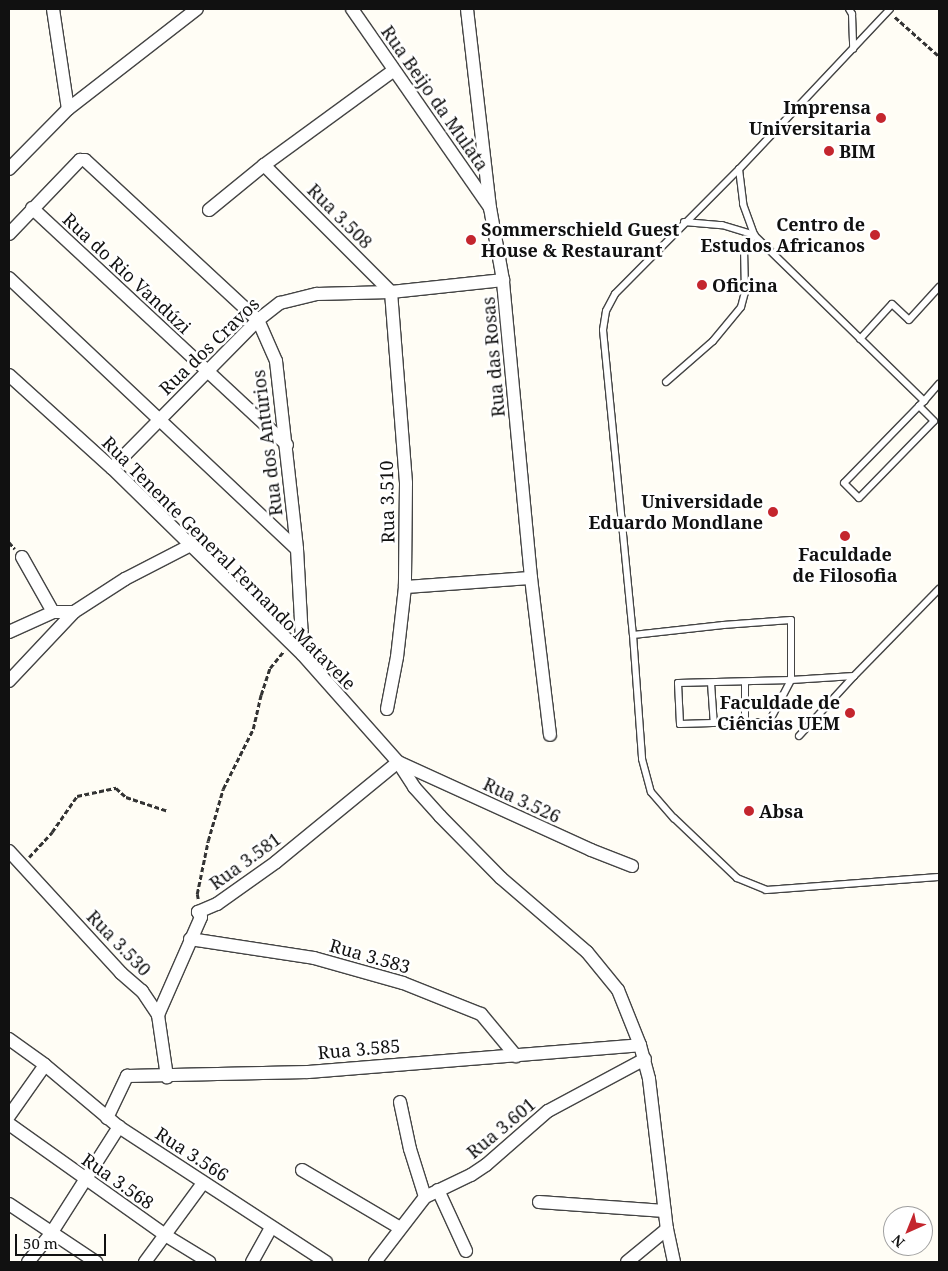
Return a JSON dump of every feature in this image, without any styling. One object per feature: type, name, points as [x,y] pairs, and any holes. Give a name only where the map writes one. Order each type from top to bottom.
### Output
[{"type":"street","points":[[53,9],[68,109]]},
{"type":"street","points":[[9,168],[68,109],[197,9]]},
{"type":"street","name":"Rua Beijo da Mulata","points":[[352,9],[393,71],[490,208]]},
{"type":"street","name":"Rua das Rosas","points":[[467,9],[490,208],[503,280],[531,578],[550,735]]},
{"type":"street","points":[[209,210],[264,165],[393,71]]},
{"type":"street","name":"Rua dos Antúrios","points":[[32,208],[80,160],[90,162],[258,320],[276,361],[287,445],[297,549],[303,656]]},
{"type":"street","name":"Rua 3.508","points":[[264,165],[391,292]]},
{"type":"street","points":[[9,234],[32,208]]},
{"type":"street","name":"Rua do Rio Vandúzi","points":[[32,208],[287,445]]},
{"type":"street","points":[[9,278],[297,549]]},
{"type":"street","name":"Rua dos Cravos","points":[[112,468],[258,320],[280,302],[317,294],[391,292],[503,280]]},
{"type":"street","name":"Rua 3.510","points":[[387,709],[397,657],[405,587],[406,483],[391,292]]},
{"type":"street","name":"Rua Tenente General Fernando Matavele","points":[[9,375],[112,468],[188,546],[291,643],[398,762],[414,788],[501,878],[587,952],[622,996],[645,1059],[649,1079],[667,1229],[674,1262]]},
{"type":"street","points":[[9,680],[74,612],[125,579],[188,546]]},
{"type":"street","points":[[22,557],[53,612]]},
{"type":"street","points":[[405,587],[531,578]]},
{"type":"street","points":[[9,632],[53,612],[74,612]]},
{"type":"street","name":"Rua 3.581","points":[[158,1015],[201,917],[198,912],[217,904],[276,862],[398,762]]},
{"type":"street","name":"Rua 3.526","points":[[398,762],[591,850],[632,866]]},
{"type":"street","name":"Rua 3.530","points":[[9,851],[121,973],[142,991],[158,1015],[167,1077]]},
{"type":"street","name":"Rua 3.583","points":[[190,939],[314,958],[413,987],[481,1014],[516,1056]]},
{"type":"street","name":"Rua 3.566","points":[[9,1039],[45,1065],[119,1127],[271,1228],[326,1262]]},
{"type":"street","name":"Rua 3.585","points":[[107,1118],[127,1076],[167,1077],[308,1072],[442,1059],[516,1056],[640,1045]]},
{"type":"street","name":"Rua 3.601","points":[[375,1262],[425,1197],[471,1175],[486,1165],[548,1111],[645,1059]]},
{"type":"street","points":[[9,1116],[45,1065]]},
{"type":"street","points":[[400,1102],[410,1148],[425,1197]]},
{"type":"street","name":"Rua 3.568","points":[[9,1124],[165,1235],[209,1262]]},
{"type":"street","points":[[28,1262],[52,1232],[84,1179],[119,1127]]},
{"type":"street","points":[[302,1170],[400,1228]]},
{"type":"street","points":[[145,1262],[203,1183]]},
{"type":"street","points":[[438,1190],[466,1251]]},
{"type":"street","points":[[539,1202],[665,1211]]},
{"type":"street","points":[[9,1204],[96,1262]]},
{"type":"street","points":[[252,1262],[271,1228]]},
{"type":"street","points":[[627,1262],[667,1229]]},
{"type":"lane","points":[[849,9],[852,14],[853,48]]},
{"type":"lane","points":[[888,12],[739,169],[684,222],[615,294],[606,311],[604,340],[633,636],[642,760],[652,792],[674,818],[738,878],[766,890],[939,877]]},
{"type":"lane","points":[[739,169],[743,204],[754,235],[860,339],[922,404],[934,421],[859,498],[844,483],[922,404],[939,384]]},
{"type":"lane","points":[[684,222],[722,225],[754,235]]},
{"type":"lane","points":[[666,382],[714,341],[741,307],[745,292],[744,249],[754,235]]},
{"type":"lane","points":[[860,339],[892,304],[909,320],[939,287]]},
{"type":"lane","points":[[799,736],[854,676],[939,589]]},
{"type":"lane","points":[[633,636],[722,624],[791,620],[791,680],[769,722],[680,724],[678,683],[745,682],[791,680],[854,676]]},
{"type":"lane","points":[[745,682],[745,722]]},
{"type":"lane","points":[[711,683],[714,722]]},
{"type":"path","points":[[888,12],[939,56]]},
{"type":"path","points":[[200,912],[197,894],[223,789],[253,730],[261,694],[270,668],[291,643]]},
{"type":"path","points":[[22,866],[52,832],[77,796],[116,788],[126,797],[168,811]]},
{"type":"place","name":"Imprensa Universitaria","points":[[881,118]]},
{"type":"place","name":"BIM","points":[[829,151]]},
{"type":"place","name":"Centro de Estudos Africanos","points":[[875,235]]},
{"type":"place","name":"Sommerschield Guest House & Restaurant","points":[[471,240]]},
{"type":"place","name":"Oficina","points":[[702,285]]},
{"type":"place","name":"Universidade Eduardo Mondlane","points":[[773,512]]},
{"type":"place","name":"Faculdade de Filosofia","points":[[845,536]]},
{"type":"place","name":"Faculdade de Ciências UEM","points":[[850,713]]},
{"type":"place","name":"Absa","points":[[749,811]]}]
